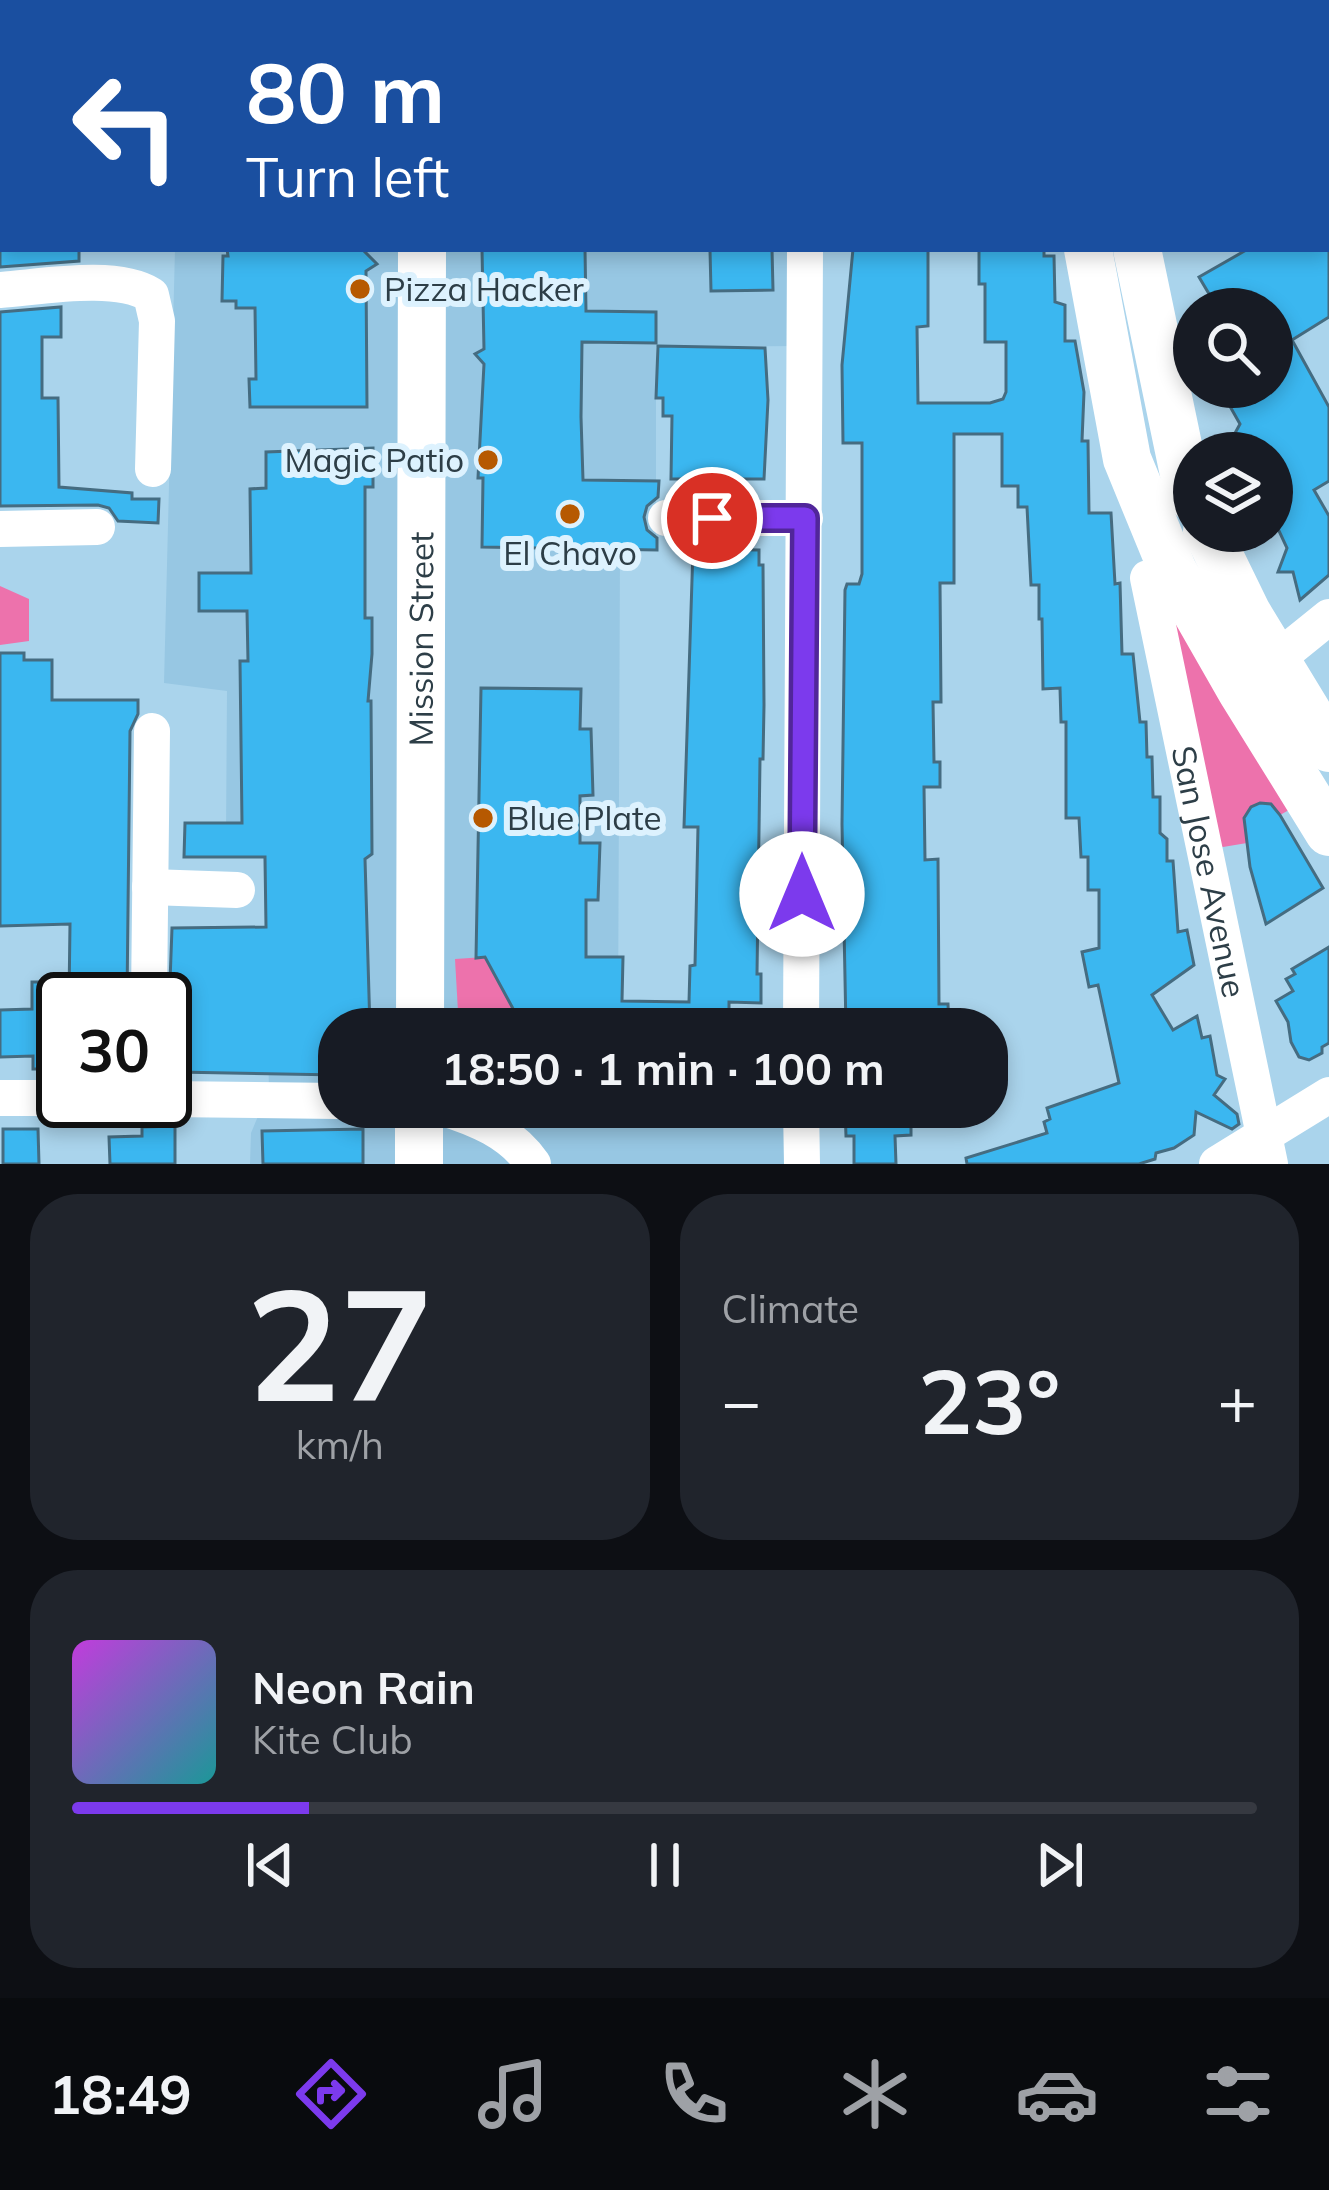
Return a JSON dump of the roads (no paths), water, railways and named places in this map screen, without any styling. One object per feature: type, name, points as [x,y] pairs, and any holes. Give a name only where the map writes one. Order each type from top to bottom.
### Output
[{"type":"main road","name":"Mission Street","points":[[419,1008],[422,252]]},
{"type":"main road","points":[[1089,252],[1127,459],[1173,571],[1257,674],[1329,748]]},
{"type":"main road","points":[[1142,252],[1176,432]]},
{"type":"main road","points":[[1217,552],[1246,613],[1257,674],[1329,832]]},
{"type":"main road","points":[[419,1128],[419,1164]]},
{"type":"street","points":[[801,1008],[805,252]]},
{"type":"street","points":[[0,290],[109,284],[136,286],[151,295],[157,321],[153,469]]},
{"type":"street","points":[[666,518],[805,518]]},
{"type":"street","points":[[0,529],[97,527]]},
{"type":"street","name":"San Jose Avenue","points":[[1148,578],[1268,1149]]},
{"type":"street","points":[[1257,674],[1329,617]]},
{"type":"street","points":[[149,972],[152,731]]},
{"type":"street","points":[[150,887],[237,890]]},
{"type":"street","points":[[1217,1164],[1268,1149],[1329,1095]]},
{"type":"street","points":[[0,1098],[36,1098]]},
{"type":"street","points":[[192,1099],[318,1101]]},
{"type":"street","points":[[490,1128],[510,1138],[533,1164]]},
{"type":"street","points":[[801,1128],[802,1164]]},
{"type":"place","name":"Pizza Hacker","points":[[360,289]]},
{"type":"place","name":"Magic Patio","points":[[488,460]]},
{"type":"place","name":"El Chavo","points":[[570,514]]},
{"type":"place","name":"Blue Plate","points":[[483,818]]}]
